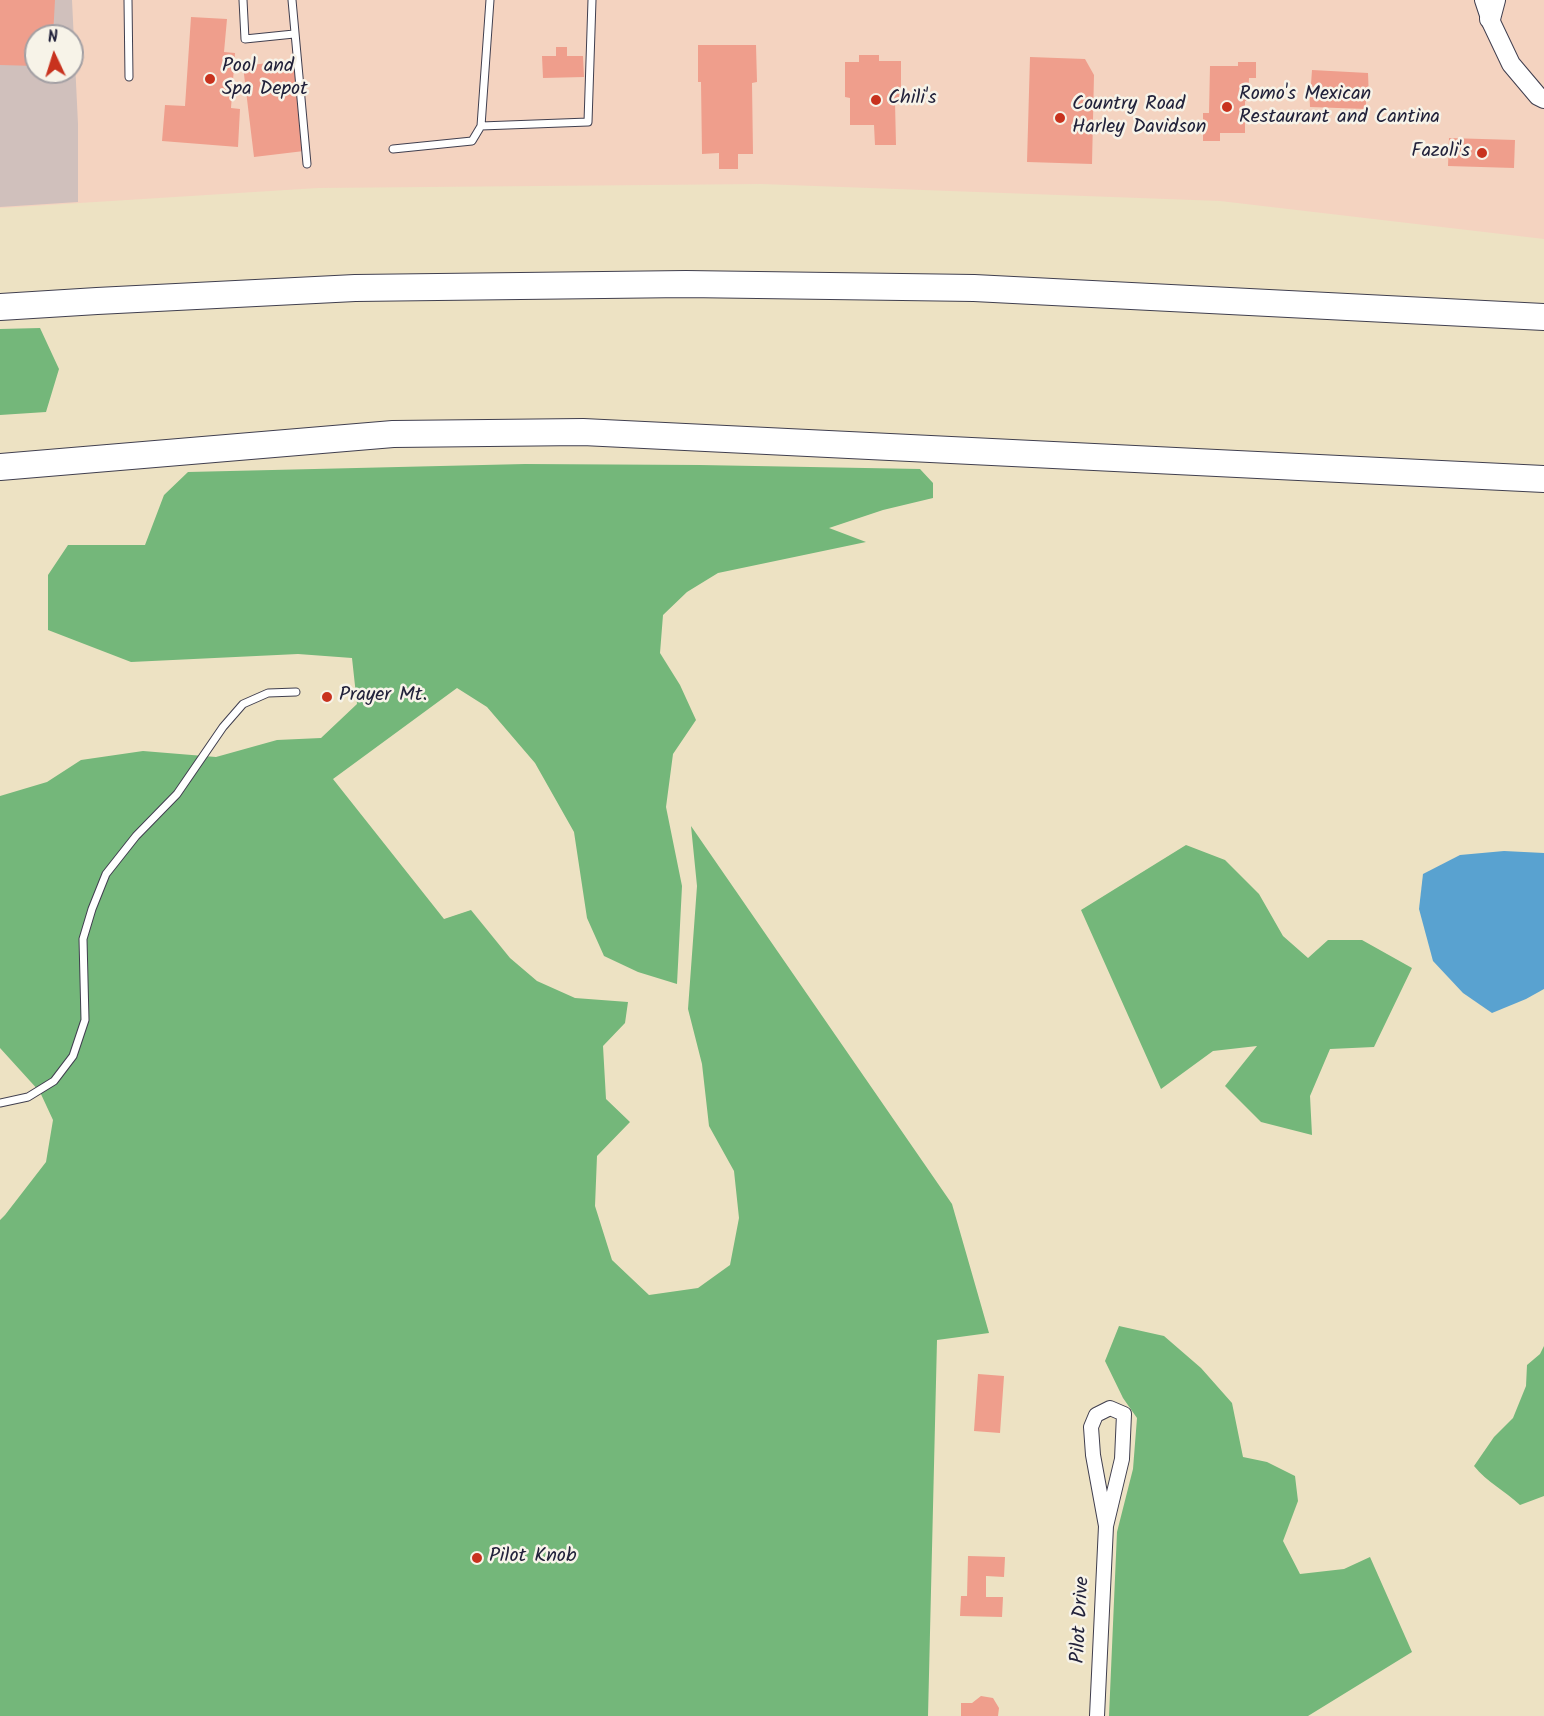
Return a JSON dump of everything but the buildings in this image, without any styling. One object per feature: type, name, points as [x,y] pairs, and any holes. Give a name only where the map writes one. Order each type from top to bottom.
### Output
[{"type":"highway","points":[[0,307],[97,300],[356,288],[686,284],[974,288],[1544,317]]},
{"type":"highway","points":[[0,466],[393,434],[583,432],[1544,479]]},
{"type":"street","points":[[1484,0],[1492,10],[1510,64],[1538,96],[1544,99]]},
{"type":"street","name":"Pilot Drive","points":[[1097,1716],[1106,1526],[1122,1459],[1124,1414],[1110,1408],[1096,1414],[1091,1427],[1093,1455],[1106,1526]]},
{"type":"lane","points":[[128,0],[129,77]]},
{"type":"lane","points":[[243,0],[245,39],[294,34]]},
{"type":"lane","points":[[292,0],[307,164]]},
{"type":"lane","points":[[393,148],[472,141],[481,126],[490,0]]},
{"type":"lane","points":[[481,126],[588,122],[592,0]]},
{"type":"lane","points":[[0,1103],[28,1097],[54,1081],[73,1056],[85,1020],[83,939],[106,874],[136,836],[177,794],[223,727],[243,704],[268,693],[296,692]]},
{"type":"shaded area","points":[[0,0],[1544,0],[1544,239],[1220,201],[761,184],[318,188],[0,208]]},
{"type":"shaded area","points":[[0,0],[72,0],[73,24],[24,24],[24,84],[76,84],[78,202],[0,207]]},
{"type":"green space","points":[[40,328],[59,369],[46,412],[0,415],[0,329]]},
{"type":"green space","points":[[525,464],[920,469],[933,483],[933,498],[883,510],[829,528],[866,542],[718,573],[687,592],[663,615],[660,653],[680,685],[696,720],[673,754],[666,807],[682,886],[677,984],[638,972],[604,956],[587,918],[574,832],[535,763],[487,707],[457,688],[333,779],[444,919],[471,910],[510,958],[537,981],[575,998],[628,1002],[625,1023],[603,1046],[606,1099],[630,1122],[597,1156],[595,1206],[612,1260],[649,1295],[698,1288],[730,1265],[739,1218],[734,1171],[709,1126],[702,1064],[688,1009],[697,886],[691,826],[952,1204],[989,1333],[937,1340],[928,1716],[0,1716],[0,1220],[46,1162],[53,1120],[40,1092],[0,1048],[0,796],[47,782],[81,760],[143,751],[216,757],[277,740],[321,738],[357,704],[352,658],[298,654],[131,662],[48,630],[48,575],[68,545],[145,545],[164,495],[188,472]]},
{"type":"green space","points":[[1186,845],[1225,860],[1259,894],[1283,936],[1308,958],[1328,940],[1362,940],[1412,968],[1374,1047],[1330,1049],[1310,1096],[1312,1135],[1261,1122],[1225,1086],[1257,1046],[1213,1051],[1161,1089],[1081,910]]},
{"type":"green space","points":[[1119,1326],[1164,1336],[1201,1368],[1232,1403],[1243,1457],[1267,1462],[1295,1476],[1298,1501],[1283,1541],[1300,1574],[1344,1569],[1370,1557],[1412,1652],[1308,1716],[1109,1716],[1117,1532],[1133,1469],[1137,1418],[1123,1398],[1105,1361]]},
{"type":"green space","points":[[1544,1346],[1544,1496],[1520,1505],[1474,1466],[1494,1437],[1513,1418],[1526,1386],[1527,1365],[1540,1354]]},
{"type":"water","points":[[1504,851],[1544,853],[1544,989],[1492,1013],[1463,993],[1433,961],[1419,909],[1423,874],[1460,855]]},
{"type":"place","name":"Pool and Spa Depot","points":[[210,79]]},
{"type":"place","name":"Chili's","points":[[876,100]]},
{"type":"place","name":"Romo's Mexican Restaurant and Cantina","points":[[1227,107]]},
{"type":"place","name":"Country Road Harley Davidson","points":[[1060,118]]},
{"type":"place","name":"Fazoli's","points":[[1482,153]]},
{"type":"place","name":"Prayer Mt.","points":[[327,697]]},
{"type":"place","name":"Pilot Knob","points":[[477,1558]]}]
